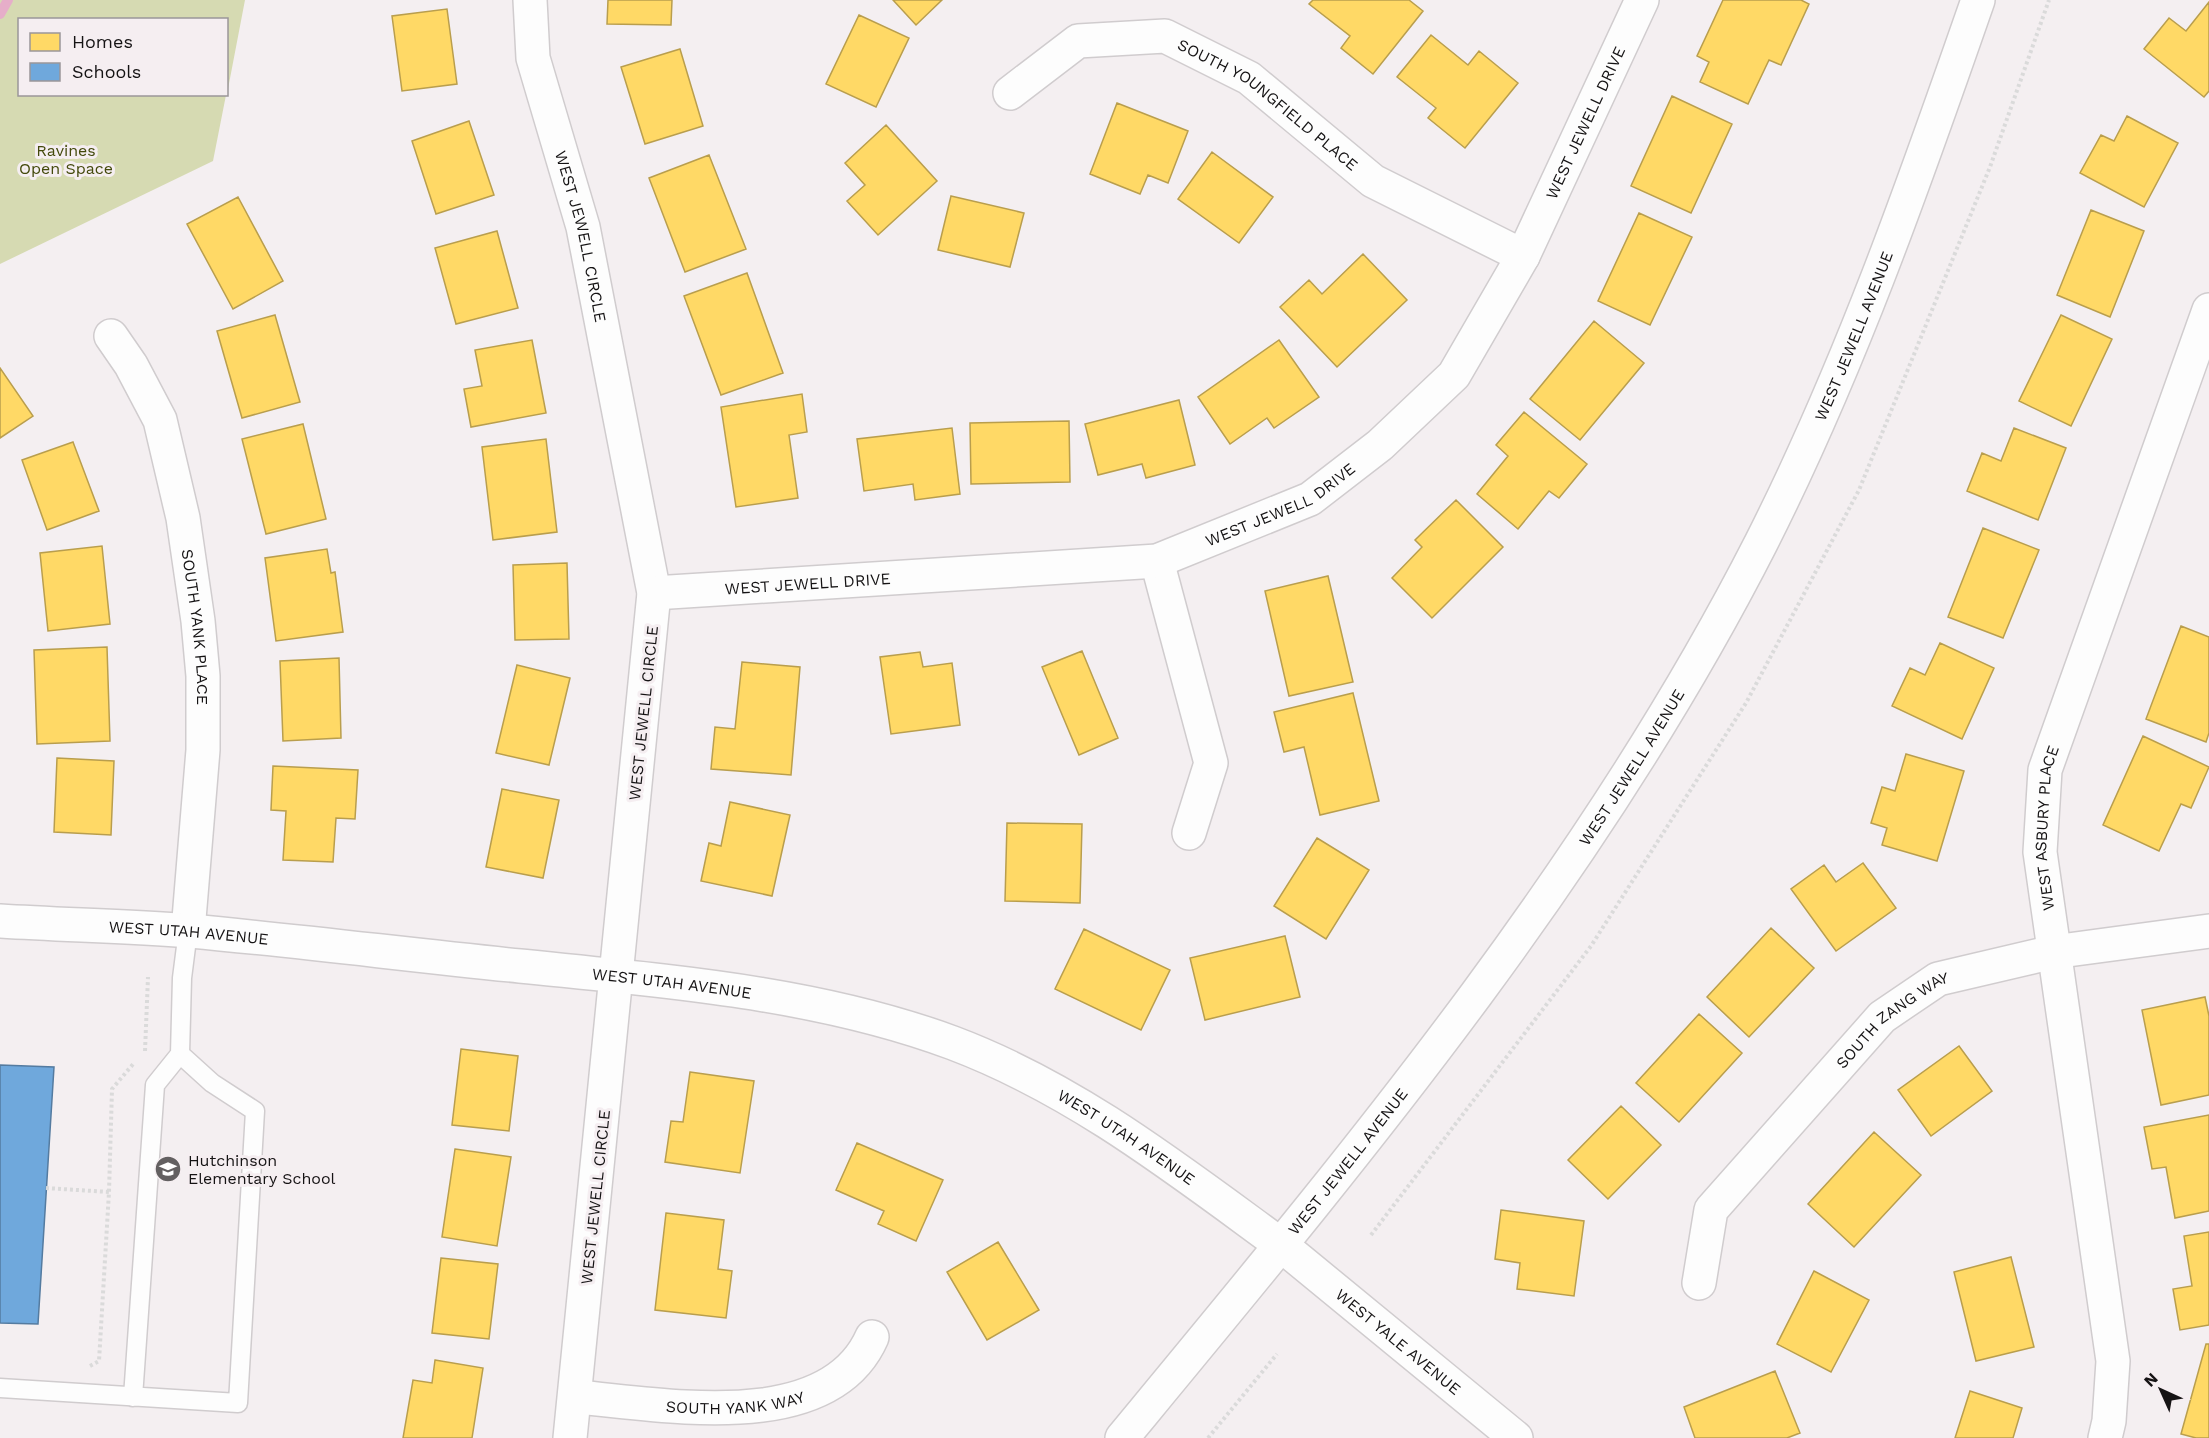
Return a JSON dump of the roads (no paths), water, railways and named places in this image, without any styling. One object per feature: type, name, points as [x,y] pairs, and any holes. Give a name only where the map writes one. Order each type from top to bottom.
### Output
[{"type":"street","name":"WEST JEWELL CIRCLE","points":[[530,0],[533,58],[583,227],[654,593],[576,1397],[570,1438]]},
{"type":"street","name":"WEST JEWELL DRIVE","points":[[654,593],[1157,561],[1310,499],[1380,445],[1454,375],[1523,256],[1642,0]]},
{"type":"street","name":"WEST JEWELL AVENUE","points":[[1122,1438],[1281,1245],[1421,1066],[1553,890],[1662,719],[1760,543],[1842,367],[1920,165],[1978,0]]},
{"type":"street","name":"SOUTH YOUNGFIELD PLACE","points":[[1010,93],[1078,41],[1165,36],[1249,78],[1374,181],[1523,256]]},
{"type":"street","name":"WEST ASBURY PLACE","points":[[2105,1438],[2109,1421],[2114,1361],[2040,852],[2045,770],[2197,382],[2209,310]]},
{"type":"street","name":"SOUTH YANK PLACE","points":[[111,336],[131,365],[160,420],[181,507],[198,621],[202,676],[203,750],[188,931]]},
{"type":"street","points":[[1157,561],[1211,763],[1189,833]]},
{"type":"street","name":"WEST UTAH AVENUE","points":[[0,921],[188,931],[617,976],[817,1005],[874,1018],[953,1043],[992,1059],[1089,1109],[1133,1137],[1281,1245]]},
{"type":"street","name":"SOUTH ZANG WAY","points":[[1699,1283],[1711,1210],[1882,1017],[1938,979],[2053,952],[2209,931]]},
{"type":"street","name":"WEST YALE AVENUE","points":[[1281,1245],[1516,1438]]},
{"type":"street","name":"SOUTH YANK WAY","points":[[576,1397],[707,1408],[780,1402],[811,1394],[833,1383],[851,1370],[865,1352],[872,1337]]},
{"type":"lane","points":[[133,1397],[155,1085],[180,1054],[182,978],[188,931]]},
{"type":"lane","points":[[0,1388],[238,1403],[255,1111],[212,1083],[180,1054]]},
{"type":"waterway","points":[[0,14],[8,0]]},
{"type":"place","name":"Hutchinson Elementary School","points":[[168,1169]]},
{"type":"park label","name":"Ravines Open Space","points":[[66,159]]}]
